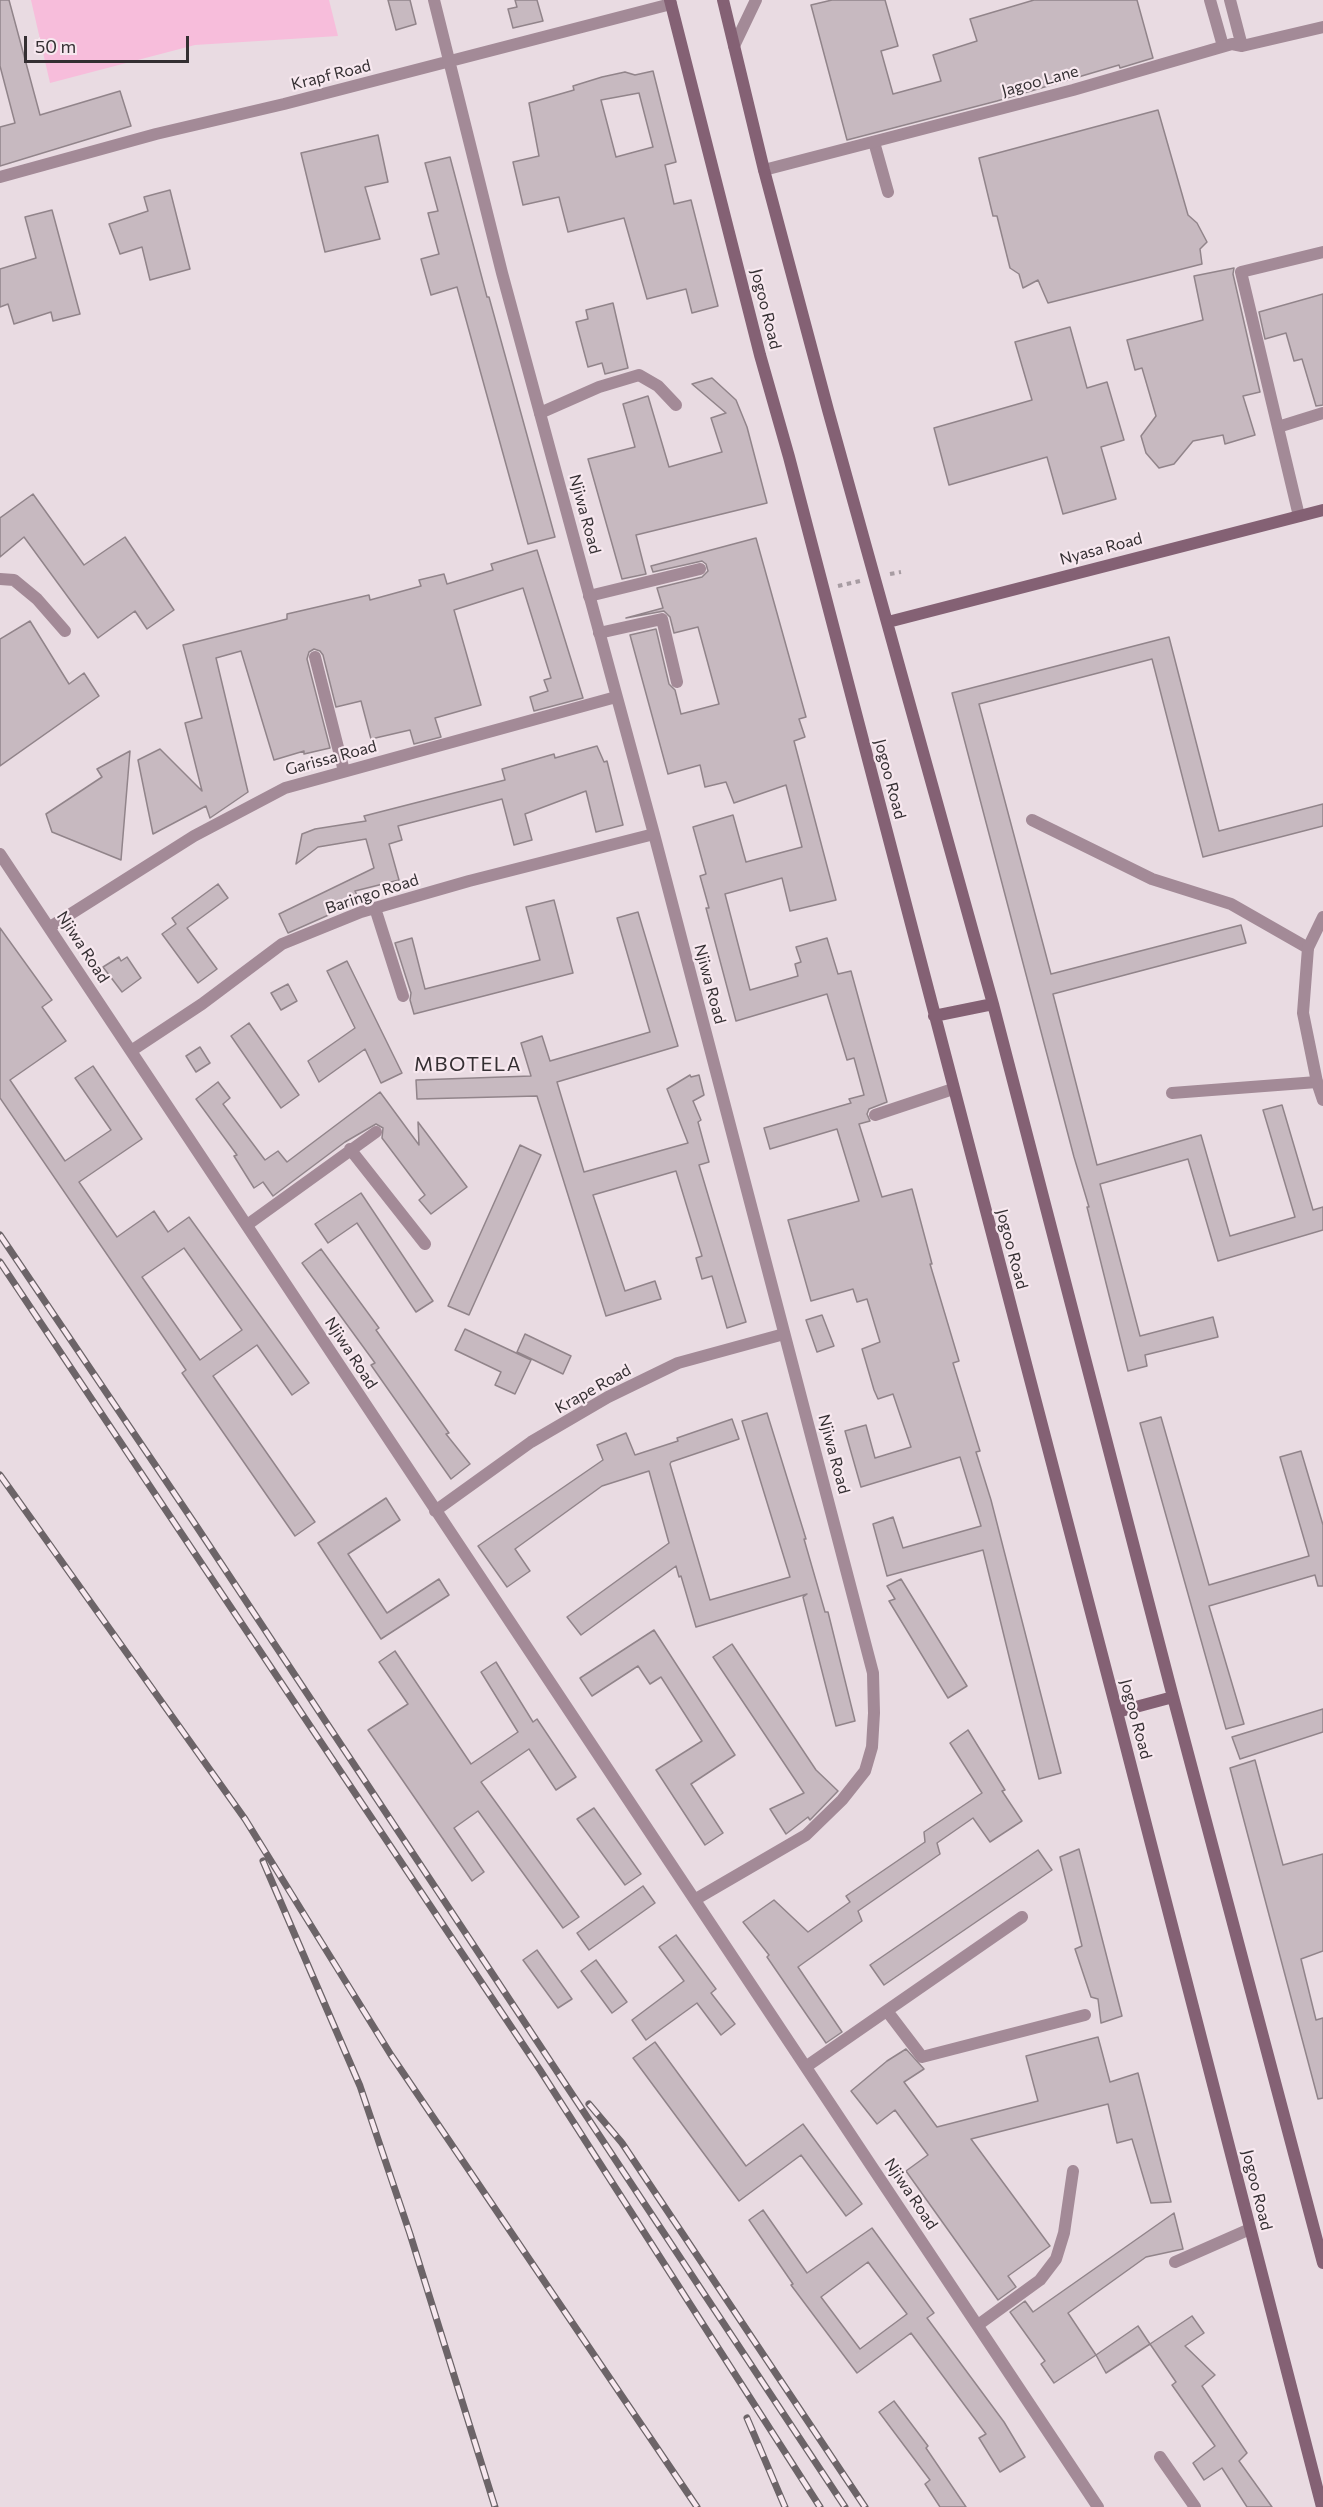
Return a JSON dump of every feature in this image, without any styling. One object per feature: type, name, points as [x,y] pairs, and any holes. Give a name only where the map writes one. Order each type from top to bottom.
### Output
[{"type":"main road","name":"Jogoo Road","points":[[723,0],[764,170],[828,410],[993,1004],[1323,2263]]},
{"type":"main road","name":"Jogoo Road","points":[[670,2],[757,343],[798,491],[1117,1712],[1322,2507]]},
{"type":"main road","name":"Nyasa Road","points":[[888,622],[1323,510]]},
{"type":"main road","points":[[934,1016],[993,1004]]},
{"type":"main road","points":[[1117,1712],[1173,1697]]},
{"type":"street","name":"Njiwa Road","points":[[434,0],[501,273],[654,834],[873,1673],[872,1748],[865,1771],[842,1800],[806,1835],[696,1899]]},
{"type":"street","points":[[734,46],[756,0]]},
{"type":"street","points":[[1210,0],[1223,46]]},
{"type":"street","points":[[1230,0],[1242,46]]},
{"type":"street","name":"Krapf Road","points":[[0,177],[156,134],[450,62],[670,2]]},
{"type":"street","name":"Jagoo Lane","points":[[764,170],[1073,90],[1223,46],[1232,44],[1242,46],[1323,27]]},
{"type":"street","points":[[874,142],[888,192]]},
{"type":"street","points":[[1299,516],[1241,272],[1323,252]]},
{"type":"street","points":[[540,412],[599,387],[639,375],[658,386],[676,405]]},
{"type":"street","points":[[1278,427],[1323,413]]},
{"type":"street","points":[[589,596],[700,569]]},
{"type":"street","points":[[0,579],[14,580],[37,599],[65,631]]},
{"type":"street","points":[[599,633],[662,619],[677,682]]},
{"type":"street","points":[[315,657],[344,771]]},
{"type":"street","name":"Garissa Road","points":[[50,927],[204,830],[285,788],[616,697]]},
{"type":"street","points":[[1032,820],[1152,879],[1231,904],[1308,948]]},
{"type":"street","name":"Baringo Road","points":[[131,1051],[202,1004],[282,944],[375,908],[469,881],[654,834]]},
{"type":"street","name":"Njiwa Road","points":[[0,854],[1098,2507]]},
{"type":"street","points":[[375,908],[402,996]]},
{"type":"street","points":[[1323,917],[1308,948],[1303,1013],[1317,1082],[1323,1100]]},
{"type":"street","points":[[1172,1093],[1317,1082]]},
{"type":"street","points":[[875,1115],[953,1089]]},
{"type":"street","points":[[247,1226],[376,1132]]},
{"type":"street","points":[[350,1149],[425,1244]]},
{"type":"street","name":"Krape Road","points":[[435,1511],[531,1442],[608,1397],[678,1363],[784,1334]]},
{"type":"street","points":[[807,2066],[1022,1917]]},
{"type":"street","points":[[886,2011],[922,2057],[1085,2015]]},
{"type":"street","points":[[978,2325],[1040,2280],[1056,2259],[1064,2233],[1072,2171]]},
{"type":"street","points":[[1175,2262],[1250,2229]]},
{"type":"street","points":[[1160,2457],[1195,2507]]},
{"type":"shaded area","points":[[31,0],[329,0],[338,36],[195,45],[50,83]]},
{"type":"building","points":[[0,0],[9,0],[40,115],[120,91],[131,126],[0,166],[0,127],[15,123],[0,66]]},
{"type":"building","points":[[388,0],[410,0],[416,24],[396,30]]},
{"type":"building","points":[[515,0],[537,0],[543,21],[513,28],[508,9],[517,7]]},
{"type":"building","points":[[832,0],[885,0],[898,46],[881,51],[893,94],[941,81],[933,55],[977,41],[970,19],[1034,0],[1137,0],[1153,58],[1120,68],[1119,65],[997,101],[847,140],[811,5]]},
{"type":"building","points":[[653,71],[676,162],[665,165],[674,204],[691,200],[718,306],[692,313],[686,289],[647,299],[624,218],[568,232],[559,197],[523,205],[513,162],[539,156],[529,103],[574,90],[573,86],[602,77],[625,72],[635,75]],"holes":[[[639,93],[653,147],[616,157],[601,100]]]},
{"type":"building","points":[[1158,110],[1188,215],[1197,223],[1207,242],[1200,249],[1202,264],[1048,303],[1038,280],[1023,288],[1019,274],[1010,268],[997,216],[993,216],[979,158]]},
{"type":"building","points":[[378,135],[388,182],[365,187],[380,239],[325,252],[301,153]]},
{"type":"building","points":[[450,157],[555,537],[528,544],[457,287],[431,295],[421,259],[439,254],[428,213],[438,211],[425,163]]},
{"type":"building","points":[[170,190],[190,269],[150,280],[142,247],[120,254],[109,224],[148,211],[144,197]]},
{"type":"building","points":[[52,210],[80,314],[53,321],[51,312],[14,324],[8,304],[0,307],[0,269],[36,258],[25,217]]},
{"type":"building","points":[[1234,268],[1233,274],[1260,392],[1243,396],[1255,435],[1225,444],[1223,435],[1193,441],[1174,464],[1159,468],[1146,453],[1141,436],[1156,416],[1142,368],[1135,370],[1127,340],[1203,320],[1194,276]]},
{"type":"building","points":[[1323,294],[1323,405],[1316,406],[1302,359],[1294,361],[1286,333],[1265,339],[1259,312]]},
{"type":"building","points":[[613,303],[628,368],[605,374],[602,363],[588,367],[576,322],[588,319],[586,310]]},
{"type":"building","points":[[1070,327],[1087,388],[1107,382],[1124,440],[1101,447],[1116,499],[1063,514],[1047,457],[949,485],[934,428],[1032,400],[1015,342]]},
{"type":"building","points":[[712,378],[736,400],[747,427],[767,503],[636,535],[646,574],[622,579],[588,459],[635,447],[623,404],[648,396],[669,467],[722,452],[711,418],[726,413],[692,384]]},
{"type":"building","points":[[33,494],[84,565],[125,537],[174,610],[147,629],[135,611],[98,638],[24,537],[0,557],[0,518]]},
{"type":"building","points":[[756,538],[806,717],[799,719],[805,737],[794,741],[836,900],[790,911],[782,878],[725,894],[750,990],[798,976],[795,964],[801,962],[796,947],[827,938],[838,974],[851,971],[887,1102],[869,1109],[867,1114],[870,1121],[859,1124],[882,1197],[912,1189],[932,1264],[930,1264],[959,1361],[953,1363],[980,1451],[976,1452],[991,1500],[1061,1773],[1039,1779],[983,1550],[887,1576],[873,1524],[893,1517],[903,1548],[981,1526],[960,1457],[861,1487],[845,1431],[866,1425],[875,1458],[911,1447],[893,1394],[878,1399],[874,1390],[862,1349],[880,1342],[867,1299],[857,1302],[853,1289],[811,1301],[788,1220],[859,1201],[837,1129],[770,1149],[764,1128],[851,1103],[849,1099],[864,1095],[854,1058],[847,1060],[827,994],[736,1021],[706,908],[709,908],[700,876],[706,874],[693,827],[733,815],[746,862],[802,847],[786,785],[734,803],[726,782],[705,787],[700,765],[668,774],[630,635],[656,629],[669,684],[675,690],[681,714],[719,704],[698,627],[674,633],[670,617],[664,611],[626,618],[663,608],[657,588],[702,577],[708,571],[706,564],[702,561],[653,572],[651,566]]},
{"type":"building","points":[[537,550],[583,698],[534,711],[530,697],[548,691],[544,680],[551,678],[523,588],[454,610],[481,705],[435,718],[441,737],[414,744],[410,730],[371,739],[361,701],[336,707],[323,655],[314,649],[309,652],[307,659],[330,748],[304,754],[304,751],[274,760],[241,651],[216,658],[248,792],[210,818],[206,806],[153,834],[138,760],[160,749],[202,791],[185,723],[202,718],[183,645],[287,619],[287,614],[369,595],[370,600],[421,586],[419,580],[444,574],[447,584],[493,570],[491,564]]},
{"type":"building","points":[[30,621],[69,684],[84,673],[99,696],[0,766],[0,639]]},
{"type":"building","points":[[1169,637],[1219,831],[1323,804],[1323,826],[1203,857],[1152,659],[979,704],[1051,974],[1241,925],[1246,943],[1053,994],[1097,1165],[1201,1135],[1230,1236],[1295,1217],[1263,1110],[1282,1105],[1313,1210],[1323,1207],[1323,1230],[1218,1261],[1188,1159],[1100,1184],[1140,1336],[1213,1317],[1218,1337],[1145,1355],[1147,1366],[1128,1371],[1087,1207],[1089,1207],[952,693]]},
{"type":"building","points":[[597,746],[604,762],[607,761],[623,825],[596,832],[586,791],[525,814],[532,840],[514,845],[502,799],[398,826],[402,840],[389,844],[399,880],[355,891],[360,901],[288,933],[279,914],[374,868],[366,839],[318,847],[296,864],[302,834],[315,829],[366,821],[364,816],[505,780],[502,769],[554,754],[555,758]]},
{"type":"building","points":[[130,751],[121,860],[52,832],[46,814],[102,777],[97,769]]},
{"type":"building","points":[[218,884],[228,898],[187,928],[217,969],[198,983],[162,934],[176,924],[172,918]]},
{"type":"building","points":[[554,900],[573,973],[414,1014],[410,1000],[411,993],[395,943],[412,938],[425,989],[540,960],[526,907]]},
{"type":"building","points":[[638,912],[678,1046],[557,1082],[584,1172],[688,1143],[667,1089],[690,1075],[691,1077],[699,1075],[704,1095],[693,1101],[701,1120],[698,1122],[709,1162],[699,1165],[746,1322],[727,1328],[712,1276],[702,1279],[696,1258],[702,1256],[676,1171],[593,1195],[625,1291],[655,1281],[661,1299],[606,1316],[537,1096],[417,1099],[416,1080],[531,1076],[521,1043],[542,1036],[550,1061],[650,1032],[617,918]]},
{"type":"building","points":[[0,928],[52,1000],[42,1007],[66,1041],[10,1080],[65,1161],[111,1130],[75,1078],[93,1066],[142,1139],[79,1182],[117,1237],[154,1211],[168,1232],[189,1217],[309,1383],[292,1395],[257,1345],[213,1376],[315,1522],[295,1536],[182,1373],[186,1370],[0,1098]],"holes":[[[184,1248],[242,1330],[200,1360],[142,1277]]]},
{"type":"building","points":[[119,957],[121,961],[127,957],[141,978],[122,992],[103,967]]},
{"type":"building","points":[[347,961],[402,1073],[381,1083],[365,1049],[319,1082],[308,1061],[355,1028],[327,971]]},
{"type":"building","points":[[288,984],[297,1001],[281,1010],[271,993]]},
{"type":"building","points":[[249,1023],[299,1095],[281,1108],[231,1036]]},
{"type":"building","points":[[200,1047],[210,1063],[196,1072],[186,1056]]},
{"type":"building","points":[[218,1082],[230,1098],[223,1104],[265,1160],[278,1151],[287,1162],[380,1092],[419,1145],[418,1122],[467,1187],[431,1214],[419,1200],[425,1195],[382,1138],[383,1128],[376,1124],[345,1142],[273,1196],[263,1182],[254,1188],[234,1156],[237,1155],[196,1099]]},
{"type":"building","points":[[520,1145],[541,1155],[469,1315],[448,1306]]},
{"type":"building","points":[[361,1193],[433,1301],[416,1312],[357,1223],[328,1243],[315,1224]]},
{"type":"building","points":[[321,1249],[379,1328],[376,1330],[449,1433],[446,1434],[470,1464],[451,1479],[371,1365],[375,1363],[302,1263]]},
{"type":"building","points":[[822,1315],[834,1346],[817,1352],[806,1320]]},
{"type":"building","points":[[465,1329],[531,1360],[515,1394],[495,1385],[501,1372],[455,1350]]},
{"type":"building","points":[[525,1334],[571,1356],[563,1374],[517,1352]]},
{"type":"building","points":[[767,1413],[806,1539],[804,1539],[825,1612],[828,1612],[855,1721],[836,1726],[803,1597],[807,1594],[696,1627],[676,1566],[581,1635],[567,1617],[669,1543],[649,1471],[602,1486],[515,1549],[530,1571],[507,1587],[478,1546],[603,1460],[597,1445],[626,1433],[635,1455],[678,1441],[677,1438],[732,1419],[739,1439],[670,1464],[710,1600],[790,1577],[742,1421]]},
{"type":"building","points":[[1161,1417],[1209,1585],[1309,1556],[1280,1457],[1301,1451],[1323,1525],[1323,1586],[1318,1586],[1315,1575],[1209,1606],[1244,1724],[1226,1729],[1140,1423]]},
{"type":"building","points":[[386,1498],[400,1520],[348,1554],[387,1613],[439,1579],[449,1595],[381,1639],[318,1543]]},
{"type":"building","points":[[901,1579],[967,1686],[948,1698],[889,1601],[895,1599],[887,1586]]},
{"type":"building","points":[[654,1630],[735,1755],[691,1784],[723,1833],[705,1845],[656,1770],[702,1741],[661,1677],[650,1684],[638,1666],[592,1696],[580,1678]]},
{"type":"building","points":[[732,1644],[816,1770],[838,1791],[810,1820],[808,1817],[786,1834],[770,1809],[804,1793],[713,1657]]},
{"type":"building","points":[[395,1651],[471,1764],[518,1732],[481,1672],[496,1662],[533,1722],[537,1719],[576,1777],[556,1790],[529,1749],[481,1782],[579,1917],[563,1928],[478,1811],[454,1828],[484,1872],[472,1881],[368,1730],[408,1704],[379,1662]]},
{"type":"building","points":[[1323,1709],[1323,1732],[1240,1759],[1232,1737]]},
{"type":"building","points":[[968,1730],[1005,1790],[1002,1791],[1022,1821],[990,1842],[973,1818],[937,1843],[940,1854],[858,1911],[862,1921],[798,1967],[842,2032],[826,2043],[767,1957],[769,1955],[743,1922],[774,1900],[808,1932],[850,1902],[846,1896],[925,1842],[924,1832],[982,1793],[950,1743]]},
{"type":"building","points":[[1255,1760],[1283,1865],[1323,1854],[1323,1951],[1301,1959],[1316,2020],[1323,2018],[1323,2098],[1318,2099],[1230,1768]]},
{"type":"building","points":[[594,1808],[641,1874],[625,1885],[577,1819]]},
{"type":"building","points":[[1079,1849],[1122,2016],[1101,2023],[1098,1999],[1091,1997],[1075,1949],[1082,1946],[1060,1857]]},
{"type":"building","points":[[1038,1850],[1052,1870],[884,1985],[870,1965]]},
{"type":"building","points":[[643,1886],[655,1903],[589,1950],[577,1933]]},
{"type":"building","points":[[676,1935],[716,1989],[711,1993],[735,2024],[721,2035],[697,2003],[646,2040],[632,2020],[684,1981],[659,1947]]},
{"type":"building","points":[[537,1950],[572,1999],[558,2008],[523,1960]]},
{"type":"building","points":[[596,1960],[627,2002],[612,2013],[581,1971]]},
{"type":"building","points":[[1098,2037],[1110,2082],[1138,2073],[1171,2202],[1151,2203],[1132,2139],[1117,2143],[1108,2104],[971,2139],[1050,2246],[1008,2276],[1016,2287],[998,2300],[906,2171],[928,2155],[895,2110],[877,2124],[851,2091],[887,2061],[906,2049],[924,2069],[904,2082],[937,2127],[1038,2101],[1026,2056]]},
{"type":"building","points":[[655,2042],[746,2166],[803,2124],[862,2204],[846,2216],[801,2155],[739,2201],[633,2058]]},
{"type":"building","points":[[763,2210],[807,2273],[872,2228],[934,2313],[927,2318],[1004,2422],[1025,2457],[1000,2472],[979,2438],[986,2434],[911,2333],[857,2373],[791,2285],[793,2284],[749,2220]],"holes":[[[868,2262],[907,2314],[860,2349],[821,2297]]]},
{"type":"building","points":[[1174,2213],[1183,2249],[1146,2257],[1068,2313],[1096,2355],[1054,2383],[1041,2364],[1045,2361],[1010,2312],[1025,2301],[1033,2312]]},
{"type":"building","points":[[1192,2316],[1204,2333],[1185,2346],[1215,2375],[1202,2386],[1247,2453],[1239,2461],[1272,2507],[1247,2507],[1222,2468],[1204,2480],[1193,2463],[1215,2446],[1172,2385],[1176,2382],[1150,2344]]},
{"type":"building","points":[[1138,2326],[1150,2344],[1106,2373],[1096,2355]]},
{"type":"building","points":[[894,2401],[928,2446],[926,2448],[966,2507],[940,2507],[925,2484],[930,2480],[879,2412]]},
{"type":"railway","points":[[0,1235],[195,1524],[845,2507]]},
{"type":"railway","points":[[0,1262],[540,2070],[820,2507]]},
{"type":"railway","points":[[0,1475],[245,1819],[391,2055],[697,2507]]},
{"type":"railway","points":[[263,1861],[360,2086],[410,2234],[495,2507]]},
{"type":"railway","points":[[589,2104],[622,2143],[865,2507]]},
{"type":"railway","points":[[747,2418],[785,2507]]},
{"type":"district","name":"MBOTELA","points":[[468,1064]]}]
